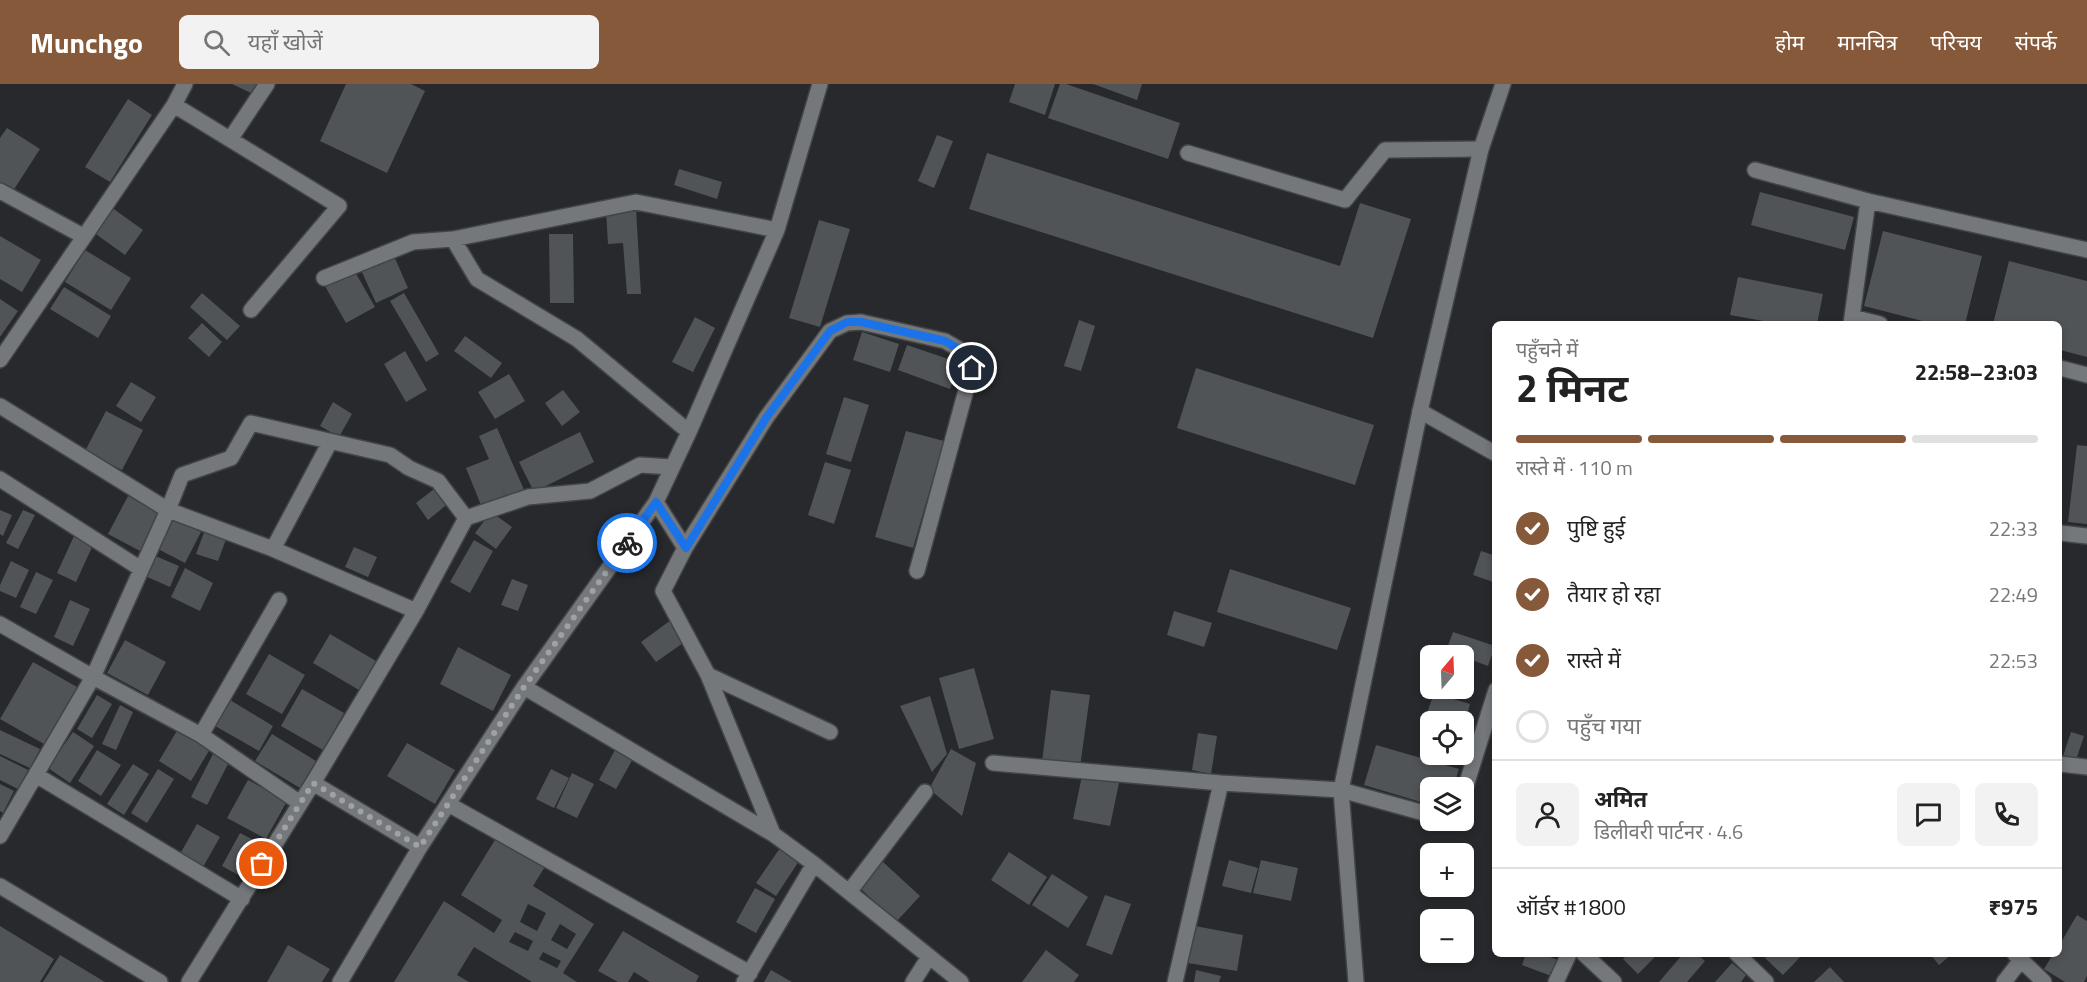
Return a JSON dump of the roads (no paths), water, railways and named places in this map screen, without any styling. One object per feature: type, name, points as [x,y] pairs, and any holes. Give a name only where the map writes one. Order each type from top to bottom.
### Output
[{"type":"street","points":[[0,360],[174,105],[185,84]]},
{"type":"street","points":[[231,138],[267,84]]},
{"type":"street","points":[[340,982],[420,847],[524,687],[656,502],[777,230],[820,84]]},
{"type":"street","points":[[1356,982],[1341,790],[1420,411],[1481,149],[1503,84]]},
{"type":"street","points":[[174,105],[339,206],[251,310]]},
{"type":"street","points":[[1188,153],[1345,200],[1385,150],[1481,149]]},
{"type":"street","points":[[1755,170],[1868,201],[2087,250]]},
{"type":"street","points":[[0,191],[83,236]]},
{"type":"street","points":[[1852,321],[1868,201]]},
{"type":"street","points":[[324,278],[413,242],[453,239],[636,202],[777,230]]},
{"type":"street","points":[[453,239],[477,279],[577,339],[689,432]]},
{"type":"street","points":[[773,834],[708,675],[663,591],[686,548],[766,418],[830,331],[847,322],[861,322],[945,341],[964,352],[972,368],[917,571]]},
{"type":"street","points":[[2062,369],[2087,375]]},
{"type":"street","points":[[0,406],[168,510],[273,549],[416,611]]},
{"type":"street","points":[[1420,411],[1492,452]]},
{"type":"street","points":[[0,836],[93,677],[182,475],[231,458],[251,423],[390,455],[409,468],[438,480],[466,518]]},
{"type":"street","points":[[273,549],[330,442]]},
{"type":"street","points":[[189,982],[313,783],[416,611],[466,518],[528,497],[590,491],[640,465],[672,467]]},
{"type":"street","points":[[0,479],[141,569]]},
{"type":"street","points":[[656,502],[686,548]]},
{"type":"street","points":[[2062,533],[2087,536]]},
{"type":"street","points":[[201,735],[279,600]]},
{"type":"street","points":[[0,624],[201,735],[300,803]]},
{"type":"street","points":[[708,675],[830,732]]},
{"type":"street","points":[[524,687],[773,834],[961,982]]},
{"type":"street","points":[[1469,777],[1492,703]]},
{"type":"street","points":[[993,763],[1221,783],[1341,790],[1420,812]]},
{"type":"street","points":[[2062,764],[2087,767]]},
{"type":"street","points":[[36,775],[242,899]]},
{"type":"street","points":[[313,783],[420,847]]},
{"type":"street","points":[[1175,982],[1221,783]]},
{"type":"street","points":[[849,892],[924,792]]},
{"type":"street","points":[[448,804],[747,977],[814,864]]},
{"type":"street","points":[[0,886],[159,982]]},
{"type":"street","points":[[913,982],[929,957]]},
{"type":"street","points":[[1556,982],[1568,957]]},
{"type":"street","points":[[1587,957],[1614,982]]},
{"type":"street","points":[[1740,957],[1766,982]]},
{"type":"street","points":[[2004,982],[2018,957],[2044,982]]}]
